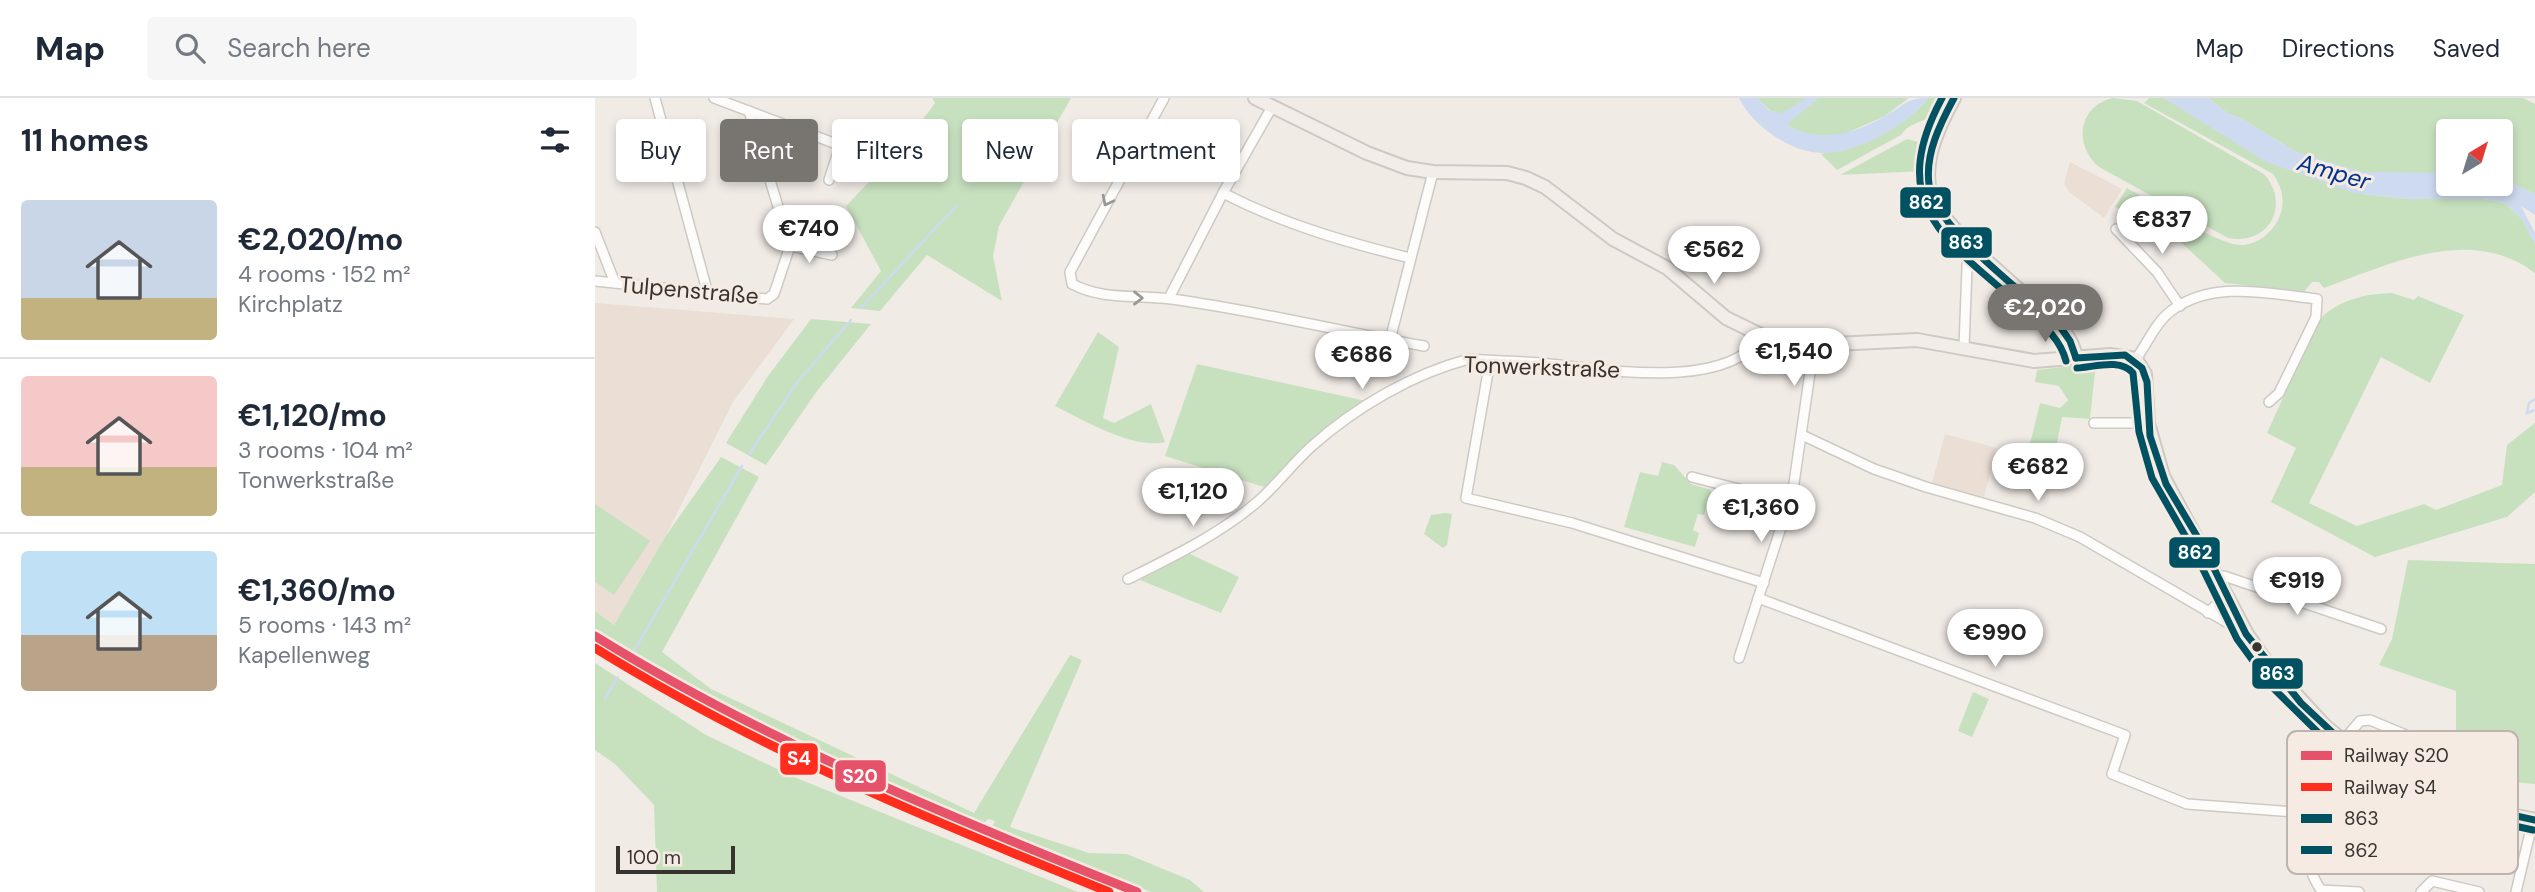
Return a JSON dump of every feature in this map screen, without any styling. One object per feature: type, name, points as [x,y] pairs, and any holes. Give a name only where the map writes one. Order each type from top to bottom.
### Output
[{"type":"street","points":[[655,98],[708,294]]},
{"type":"street","points":[[714,98],[832,143]]},
{"type":"street","points":[[1164,98],[1070,272],[1072,284],[1089,292],[1122,298],[1169,298],[1424,346]]},
{"type":"street","points":[[1255,98],[1389,162],[1433,173],[1507,173],[1538,183],[1613,239],[1667,268],[1726,318],[1762,337],[1814,345],[1910,340],[2036,361],[2122,355],[2136,359],[2145,374],[2148,423],[2163,476],[2225,596],[2267,663],[2331,731]]},
{"type":"street","points":[[1954,98],[1935,140],[1929,179],[1931,196],[1940,212],[1968,242],[2064,330],[2076,358]]},
{"type":"street","points":[[1169,298],[1223,193],[1272,107]]},
{"type":"street","points":[[750,111],[790,246],[832,255]]},
{"type":"street","points":[[829,180],[832,171]]},
{"type":"street","points":[[1389,341],[1433,173]]},
{"type":"street","points":[[1223,193],[1262,213],[1325,237],[1410,258]]},
{"type":"street","points":[[2116,229],[2157,272],[2180,306]]},
{"type":"street","points":[[595,232],[615,283]]},
{"type":"street","points":[[1964,347],[1968,242]]},
{"type":"street","name":"Tulpenstraße","points":[[595,281],[767,299],[774,294],[790,246]]},
{"type":"street","points":[[2136,359],[2162,321],[2180,306],[2209,294],[2233,290],[2317,299],[2316,317],[2279,394],[2269,402]]},
{"type":"street","name":"Tonwerkstraße","points":[[1128,579],[1209,536],[1234,519],[1268,492],[1310,448],[1372,402],[1450,365],[1469,359],[1686,372],[1726,363],[1753,350],[1762,337]]},
{"type":"street","points":[[1739,658],[1789,502],[1802,435],[1814,345]]},
{"type":"street","points":[[1490,361],[1466,498],[1572,523],[1764,583]]},
{"type":"street","points":[[2094,423],[2148,423]]},
{"type":"street","points":[[1802,435],[1874,469],[2035,518],[2074,535],[2247,634]]},
{"type":"street","points":[[1692,477],[1789,502]]},
{"type":"street","points":[[2217,577],[2224,576],[2381,629]]},
{"type":"street","points":[[2208,613],[2225,596]]},
{"type":"street","points":[[1758,598],[2125,736],[2112,774],[2171,800],[2287,811]]},
{"type":"street","points":[[2352,731],[2360,721],[2370,720],[2396,731]]},
{"type":"street","points":[[2325,731],[2326,727]]},
{"type":"street","points":[[2516,892],[2534,820]]},
{"type":"street","points":[[2313,874],[2321,890],[2359,892]]},
{"type":"street","points":[[2421,892],[2432,881],[2479,892]]},
{"type":"shaded area","points":[[2070,162],[2122,189],[2104,218],[2068,191],[2064,184]]},
{"type":"shaded area","points":[[595,303],[794,319],[733,402],[665,537],[614,625],[595,611]]},
{"type":"shaded area","points":[[1945,434],[1997,448],[1984,497],[1932,483]]},
{"type":"green space","points":[[932,98],[1071,98],[1058,121],[1058,119],[962,119],[962,182],[1024,182],[999,226],[993,256],[1002,301],[927,255],[880,311],[851,308],[881,271],[846,206],[869,182],[948,182],[948,119],[922,119],[935,103]]},
{"type":"green space","points":[[1757,98],[1909,98],[1885,116],[1838,137],[1805,134],[1786,125]]},
{"type":"green space","points":[[1928,98],[1951,98],[1945,107],[1932,117],[1912,125],[1901,135],[1837,170],[1821,154],[1879,134],[1907,118]]},
{"type":"green space","points":[[2113,98],[2137,101],[2264,174],[2276,198],[2275,210],[2265,229],[2255,236],[2228,238],[2099,167],[2085,148],[2083,127],[2092,109]]},
{"type":"green space","points":[[2149,98],[2163,98],[2363,194],[2409,199],[2484,199],[2505,203],[2522,219],[2535,244],[2535,273],[2510,259],[2484,251],[2457,250],[2403,260],[2324,288],[2319,282],[2312,282],[2304,292],[2225,283],[2144,208],[2134,214],[2115,207],[2127,188],[2202,231],[2233,244],[2244,245],[2264,237],[2278,220],[2283,202],[2279,185],[2273,174],[2144,103]]},
{"type":"green space","points":[[2208,98],[2523,98],[2535,104],[2535,194],[2513,184],[2513,119],[2436,119],[2436,173],[2362,173],[2296,152],[2242,119],[2227,113]]},
{"type":"green space","points":[[1907,139],[1929,145],[1925,171],[1840,175]]},
{"type":"green space","points":[[2392,293],[2414,300],[2418,296],[2464,315],[2430,383],[2381,357],[2309,503],[2357,526],[2424,504],[2436,510],[2502,485],[2507,445],[2535,423],[2535,492],[2507,517],[2375,557],[2271,502],[2296,448],[2267,433],[2304,351],[2325,314],[2357,298]]},
{"type":"green space","points":[[811,319],[871,324],[817,391],[766,465],[726,443],[768,376]]},
{"type":"green space","points":[[1098,332],[1119,347],[1103,418],[1114,423],[1151,404],[1165,442],[1139,442],[1124,438],[1055,406]]},
{"type":"green space","points":[[2096,363],[2090,419],[2062,417],[2055,453],[2029,448],[2040,403],[2060,408],[2068,400],[2059,386],[2035,382],[2037,370]]},
{"type":"green space","points":[[1197,364],[1366,401],[1335,420],[1267,488],[1165,456]]},
{"type":"green space","points":[[721,457],[759,477],[662,652],[711,689],[974,813],[1070,655],[1082,660],[1010,827],[1089,853],[1127,854],[1190,880],[1204,892],[1151,892],[992,827],[995,821],[988,819],[982,825],[764,729],[654,669],[595,630],[595,611],[614,625],[665,537]]},
{"type":"green space","points":[[1662,462],[1674,465],[1691,484],[1711,490],[1704,515],[1698,514],[1693,530],[1699,533],[1695,547],[1624,527],[1640,472],[1658,476]]},
{"type":"green space","points":[[595,504],[650,541],[614,595],[595,582]]},
{"type":"green space","points":[[1452,514],[1447,545],[1443,548],[1424,534],[1431,515]]},
{"type":"green space","points":[[1188,553],[1239,577],[1221,613],[1140,580]]},
{"type":"green space","points":[[2408,560],[2535,564],[2535,784],[2518,782],[2518,731],[2456,731],[2456,691],[2379,665],[2392,639]]},
{"type":"green space","points":[[595,663],[706,735],[794,777],[1078,892],[657,892],[654,805],[615,764],[595,750]]},
{"type":"green space","points":[[1973,692],[1989,699],[1972,737],[1958,731]]},
{"type":"water","points":[[1739,98],[1757,98],[1770,111],[1782,113],[1806,98],[1819,98],[1786,125],[1799,131],[1824,135],[1861,128],[1909,101],[1928,98],[1908,118],[1865,144],[1821,153],[1797,148],[1773,135],[1753,118]]},
{"type":"water","name":"Amper","points":[[2164,98],[2208,98],[2227,113],[2242,119],[2296,152],[2362,172],[2436,173],[2436,196],[2513,196],[2513,184],[2535,194],[2535,215],[2521,206],[2535,233],[2535,244],[2522,219],[2505,203],[2484,199],[2409,199],[2354,193],[2264,161]]},
{"type":"waterway","points":[[861,308],[956,206]]},
{"type":"waterway","points":[[749,454],[799,380],[851,320]]},
{"type":"waterway","points":[[2527,413],[2529,403],[2535,399]]},
{"type":"waterway","points":[[2527,413],[2535,410]]},
{"type":"waterway","points":[[634,651],[742,466]]},
{"type":"waterway","points":[[605,698],[618,677]]},
{"type":"rail line","name":"S20","points":[[595,636],[792,744],[928,806],[1137,892]]},
{"type":"rail line","name":"S4","points":[[595,648],[719,719],[783,751],[912,810],[1109,892]]},
{"type":"transit line","name":"862","points":[[1942,98],[1926,136],[1920,168],[1923,196],[1934,220],[1951,243],[2039,321],[2060,345],[2066,361]]},
{"type":"transit line","name":"863","points":[[1954,98],[1931,150],[1928,173],[1935,202],[1964,241],[2061,328],[2070,341],[2076,358]]},
{"type":"transit line","name":"863","points":[[2076,358],[2125,355],[2142,368],[2147,382],[2150,436],[2166,484],[2204,548],[2246,634],[2301,703],[2331,731]]},
{"type":"transit line","name":"862","points":[[2077,368],[2114,365],[2128,368],[2133,373],[2139,432],[2152,478],[2195,553],[2237,639],[2272,687],[2317,731]]},
{"type":"transit line","name":"863","points":[[2518,816],[2535,820]]},
{"type":"transit line","name":"862","points":[[2518,827],[2533,830]]}]
